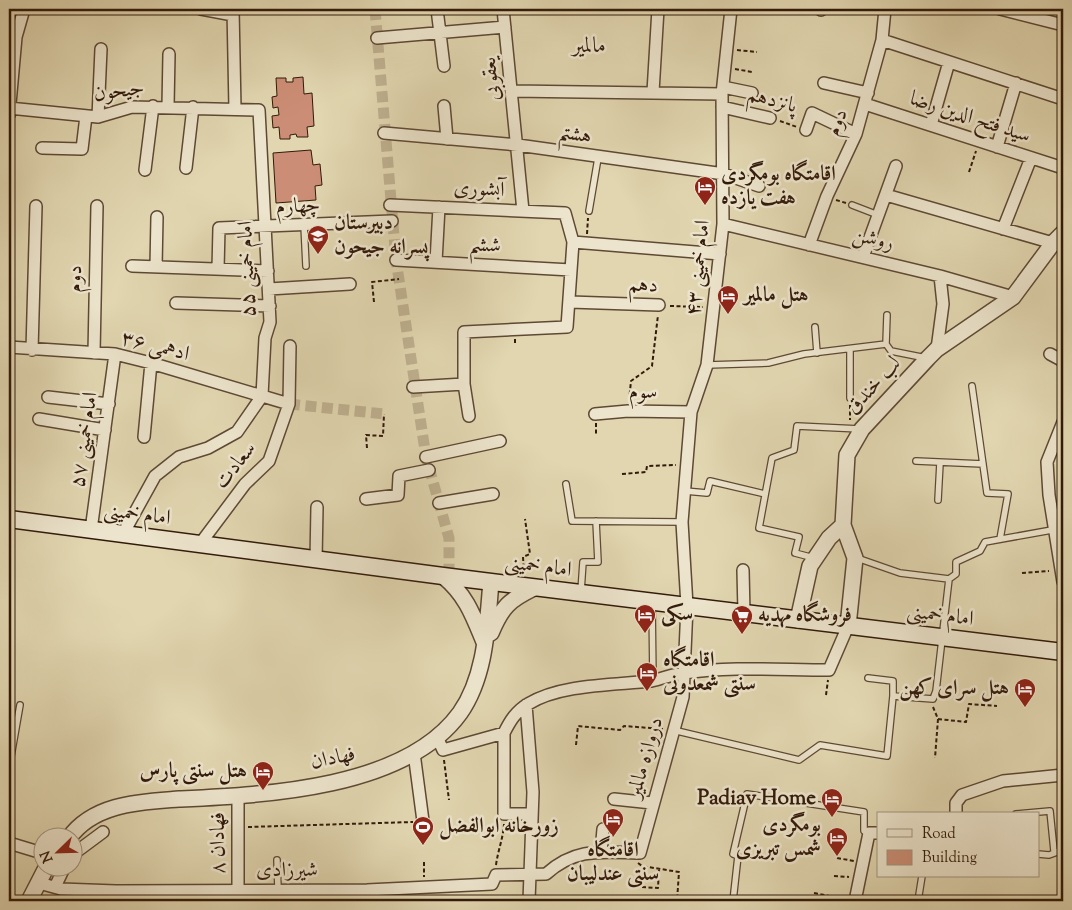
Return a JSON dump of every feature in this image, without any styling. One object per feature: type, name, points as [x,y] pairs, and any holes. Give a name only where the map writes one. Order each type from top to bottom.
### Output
[{"type":"main road","name":"امام خمینی","points":[[9,519],[652,603],[1063,652]]},
{"type":"street","points":[[9,115],[12,36],[24,9]]},
{"type":"street","points":[[201,9],[233,12],[235,109]]},
{"type":"street","points":[[436,9],[444,66]]},
{"type":"street","name":"یعقوبی","points":[[503,9],[513,91],[523,211]]},
{"type":"street","points":[[653,92],[658,9]]},
{"type":"street","name":"امام خمینی ۴۳","points":[[682,522],[692,412],[707,365],[723,224],[722,91],[731,9]]},
{"type":"street","name":"دوم","points":[[809,245],[827,196],[856,134],[882,40],[885,9]]},
{"type":"street","points":[[1000,9],[1063,25]]},
{"type":"street","points":[[377,38],[505,27]]},
{"type":"street","points":[[882,40],[1063,99]]},
{"type":"street","points":[[98,117],[101,49]]},
{"type":"street","points":[[168,106],[169,54]]},
{"type":"street","points":[[931,125],[949,62]]},
{"type":"street","points":[[997,147],[1016,83]]},
{"type":"street","name":"سید فتح الدین رضا","points":[[824,84],[931,125],[1063,168]]},
{"type":"street","points":[[513,91],[752,92]]},
{"type":"street","name":"جیحون","points":[[9,108],[98,117],[132,106],[235,109]]},
{"type":"street","points":[[145,170],[153,106]]},
{"type":"street","points":[[444,106],[447,139]]},
{"type":"street","points":[[186,168],[193,107]]},
{"type":"street","name":"پانزدهم","points":[[722,107],[770,118]]},
{"type":"street","name":"امام خمینی ۵۵","points":[[235,109],[259,110],[270,306],[270,322],[265,338],[262,396]]},
{"type":"street","name":"پانزدهم","points":[[806,130],[812,113],[856,134]]},
{"type":"street","points":[[42,148],[82,149],[86,116]]},
{"type":"street","name":"هشتم","points":[[384,133],[518,145],[598,158],[724,174],[759,186]]},
{"type":"street","points":[[1003,228],[1031,158]]},
{"type":"street","points":[[863,257],[896,166]]},
{"type":"street","points":[[886,195],[1003,228],[1058,238]]},
{"type":"street","name":"آبشوری","points":[[390,205],[565,213],[573,242]]},
{"type":"street","points":[[32,350],[36,206]]},
{"type":"street","name":"دوم","points":[[94,353],[97,206]]},
{"type":"street","points":[[436,262],[440,207]]},
{"type":"street","points":[[156,267],[157,217]]},
{"type":"street","name":"چهارم","points":[[266,227],[392,221]]},
{"type":"street","name":"روشن","points":[[723,224],[940,276],[1013,297]]},
{"type":"street","points":[[218,269],[219,228],[266,227]]},
{"type":"street","name":"لب خندق","points":[[848,626],[855,558],[843,525],[847,456],[856,428],[932,354],[1013,297],[1058,238]]},
{"type":"street","points":[[468,416],[464,384],[464,332],[567,327],[573,242],[720,254]]},
{"type":"street","name":"ششم","points":[[396,260],[572,270]]},
{"type":"street","points":[[132,266],[268,271]]},
{"type":"street","points":[[932,354],[943,304],[940,276]]},
{"type":"street","points":[[269,289],[350,284]]},
{"type":"street","name":"دهم","points":[[570,302],[659,305]]},
{"type":"street","points":[[176,303],[270,306]]},
{"type":"street","name":"سعادت","points":[[200,544],[245,484],[269,461],[289,404],[290,346]]},
{"type":"street","name":"ادهمی ۳۶","points":[[9,348],[115,354],[289,404]]},
{"type":"street","name":"امام خمینی ۵۷","points":[[91,530],[115,354]]},
{"type":"street","points":[[1050,354],[1063,360]]},
{"type":"street","points":[[144,437],[151,363]]},
{"type":"street","points":[[413,386],[464,384]]},
{"type":"street","points":[[123,534],[155,476],[179,457],[208,448],[237,432],[262,396]]},
{"type":"street","points":[[48,397],[109,404]]},
{"type":"street","name":"سوم","points":[[595,414],[628,411],[692,412]]},
{"type":"street","points":[[39,420],[105,430]]},
{"type":"street","points":[[1063,422],[1047,462],[1063,582]]},
{"type":"street","points":[[426,457],[500,442]]},
{"type":"street","points":[[366,499],[398,495],[399,476],[429,470]]},
{"type":"street","points":[[439,503],[493,494]]},
{"type":"street","points":[[316,560],[317,507]]},
{"type":"street","name":"دروازه مالمیر","points":[[640,853],[682,697],[687,606],[682,522]]},
{"type":"street","points":[[798,620],[810,566],[829,538],[843,525]]},
{"type":"street","points":[[743,570],[744,613]]},
{"type":"street","points":[[443,576],[457,587],[465,599],[486,646]]},
{"type":"street","name":"فهادان","points":[[78,828],[103,812],[132,802],[238,796],[356,777],[384,769],[414,753],[440,744],[473,688],[486,646],[491,582]]},
{"type":"street","points":[[486,646],[500,612],[510,600],[529,587]]},
{"type":"street","points":[[532,814],[504,814],[504,733],[512,717],[526,705],[538,698],[596,684],[652,680],[683,673],[829,670],[848,626]]},
{"type":"street","points":[[526,705],[533,792],[529,901]]},
{"type":"street","points":[[440,744],[504,733]]},
{"type":"street","points":[[414,753],[423,821]]},
{"type":"street","points":[[956,812],[956,803],[962,795],[1003,781],[1063,775]]},
{"type":"street","name":"فهادان ۸","points":[[238,796],[238,889]]},
{"type":"street","points":[[614,799],[652,803]]},
{"type":"street","points":[[601,852],[602,829]]},
{"type":"street","points":[[82,846],[103,832]]},
{"type":"street","points":[[854,901],[863,862],[874,833]]},
{"type":"street","points":[[9,843],[32,850]]},
{"type":"street","points":[[530,876],[546,874],[555,866],[582,852],[640,853]]},
{"type":"street","name":"شیرزادی","points":[[39,883],[116,896],[238,889],[278,889],[368,895],[424,887],[492,884],[496,875],[530,876]]},
{"type":"street","points":[[29,901],[41,878]]},
{"type":"street","points":[[55,887],[59,878]]},
{"type":"lane","points":[[589,211],[598,158]]},
{"type":"lane","points":[[852,205],[878,215]]},
{"type":"lane","points":[[304,225],[306,266]]},
{"type":"lane","points":[[887,315],[886,344],[891,351],[932,354]]},
{"type":"lane","points":[[815,327],[817,353]]},
{"type":"lane","points":[[707,365],[768,363],[817,353],[886,344]]},
{"type":"lane","points":[[850,349],[850,398]]},
{"type":"lane","points":[[972,386],[987,493],[1008,494],[1000,540]]},
{"type":"lane","points":[[815,558],[795,553],[799,537],[759,528],[772,458],[794,450],[797,426],[856,428]]},
{"type":"lane","points":[[916,461],[983,464]]},
{"type":"lane","points":[[938,500],[940,463]]},
{"type":"lane","points":[[685,491],[707,494],[710,482],[765,494]]},
{"type":"lane","points":[[566,484],[572,521],[682,522]]},
{"type":"lane","points":[[581,593],[583,562],[598,562],[596,521]]},
{"type":"lane","points":[[855,558],[900,573],[949,579],[956,574],[956,562],[980,551],[984,542],[1057,528]]},
{"type":"lane","points":[[893,696],[933,699],[936,691],[949,579]]},
{"type":"lane","points":[[652,603],[652,680]]},
{"type":"lane","points":[[673,730],[799,760],[820,745],[888,756],[893,680],[868,678]]},
{"type":"lane","points":[[9,768],[20,705]]},
{"type":"lane","points":[[733,901],[738,856],[733,854],[748,794],[864,812],[864,831],[874,833]]},
{"type":"lane","points":[[1039,812],[1050,811],[1054,851]]},
{"type":"lane","points":[[1040,854],[1049,855],[1054,851],[1063,850]]},
{"type":"lane","points":[[277,860],[278,889]]},
{"type":"lane","points":[[918,901],[922,878]]},
{"type":"path","points":[[727,49],[758,52]]},
{"type":"path","points":[[725,68],[752,72]]},
{"type":"path","name":"پانزدهم","points":[[770,118],[806,130]]},
{"type":"path","points":[[968,172],[980,141]]},
{"type":"path","points":[[827,196],[852,205]]},
{"type":"path","points":[[586,243],[589,211]]},
{"type":"path","points":[[374,302],[372,282],[399,279]]},
{"type":"path","points":[[628,411],[631,381],[652,366],[659,305]]},
{"type":"path","name":"دهم","points":[[659,305],[713,308]]},
{"type":"path","points":[[850,398],[856,428]]},
{"type":"path","points":[[367,448],[366,435],[383,436],[384,414]]},
{"type":"path","points":[[622,474],[646,472],[647,466],[687,465]]},
{"type":"path","points":[[526,519],[530,554],[523,557],[529,587]]},
{"type":"path","points":[[1022,573],[1061,570]]},
{"type":"path","points":[[826,695],[829,670]]},
{"type":"path","points":[[933,699],[933,709],[938,720],[935,758]]},
{"type":"path","points":[[938,720],[966,722],[969,704],[997,706]]},
{"type":"path","points":[[576,745],[578,726],[620,730],[624,726],[673,730]]},
{"type":"path","points":[[440,744],[449,800]]},
{"type":"path","points":[[496,875],[498,848],[503,841],[504,814]]},
{"type":"path","points":[[238,828],[423,821]]},
{"type":"path","points":[[640,853],[638,864],[642,866],[679,872],[677,901]]},
{"type":"path","points":[[836,858],[863,862]]},
{"type":"path","points":[[424,862],[424,887]]},
{"type":"path","points":[[642,887],[658,888],[659,869]]},
{"type":"path","points":[[834,876],[860,879]]},
{"type":"path","points":[[814,892],[854,901]]},
{"type":"building","points":[[303,77],[304,94],[312,93],[314,126],[307,127],[308,137],[297,137],[296,134],[290,135],[290,139],[280,139],[279,127],[273,128],[272,116],[279,115],[278,107],[273,108],[272,97],[277,96],[276,78],[286,78],[286,82],[293,82],[293,78]]},
{"type":"building","points":[[311,150],[313,165],[320,164],[322,185],[315,186],[316,200],[276,203],[273,153]]},
{"type":"tunnel","points":[[375,9],[396,260],[426,457],[449,538],[449,577]]},
{"type":"tunnel","points":[[289,404],[384,414]]},
{"type":"place","name":"اقامتگاه بومگردی هفت یازده","points":[[705,206]]},
{"type":"place","name":"دبیرستان پسرانه جیحون","points":[[318,255]]},
{"type":"place","name":"هتل مالمير","points":[[728,315]]},
{"type":"place","name":"سکی","points":[[645,634]]},
{"type":"place","name":"فروشگاه مهدیه","points":[[742,635]]},
{"type":"place","name":"اقامتگاه سنتی شمعدونی","points":[[647,692]]},
{"type":"place","name":"هتل سرای کهن","points":[[1025,708]]},
{"type":"place","name":"هتل سنتی پارس","points":[[263,791]]},
{"type":"place","name":"Padiav Home","points":[[832,818]]},
{"type":"place","name":"اقامتگاه سنتی عندلیبان","points":[[613,838]]},
{"type":"place","name":"زورخانه ابوالفضل","points":[[423,846]]},
{"type":"place","name":"بومگردی شمس تبریزی","points":[[837,857]]},
{"type":"district","name":"مالمیر","points":[[589,47]]}]
